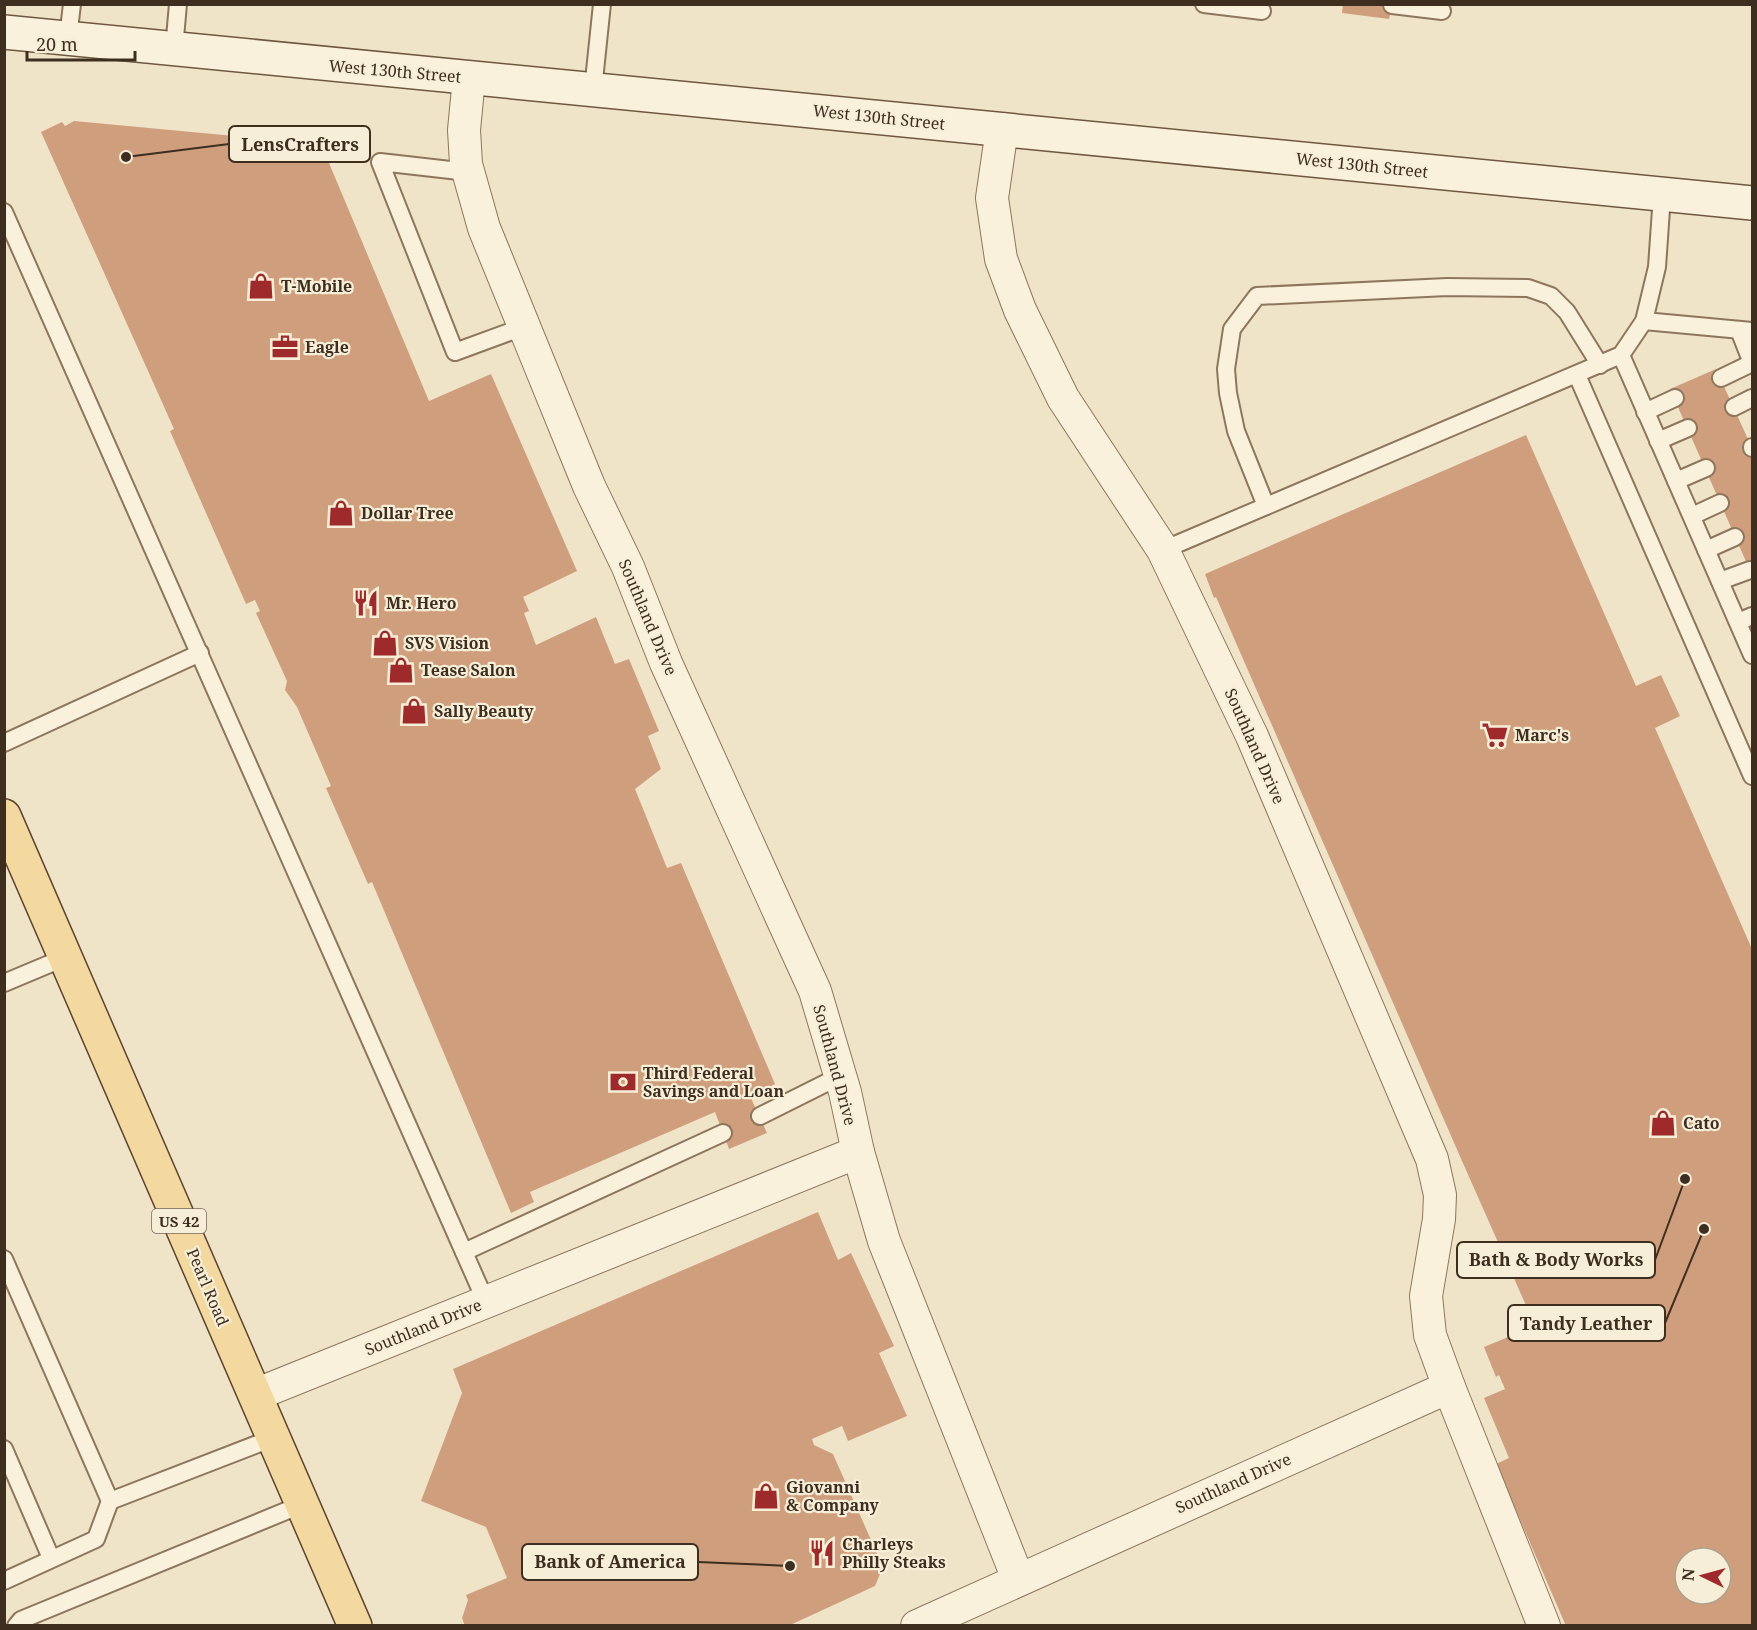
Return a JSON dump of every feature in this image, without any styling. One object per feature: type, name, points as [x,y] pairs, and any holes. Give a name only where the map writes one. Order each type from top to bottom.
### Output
[{"type":"main road","name":"West 130th Street","points":[[4,32],[1752,203]]},
{"type":"main road","name":"Pearl Road","points":[[4,816],[355,1626]]},
{"type":"street","name":"Southland Drive","points":[[469,78],[464,130],[468,172],[484,228],[589,486],[628,567],[666,663],[815,991],[884,1241],[1018,1579]]},
{"type":"street","name":"Southland Drive","points":[[1002,129],[992,198],[1001,259],[1020,310],[1063,399],[1162,550],[1252,736],[1432,1160],[1440,1195],[1439,1219],[1426,1296],[1430,1335],[1544,1626]]},
{"type":"street","name":"Southland Drive","points":[[255,1395],[858,1152]]},
{"type":"street","name":"Southland Drive","points":[[916,1626],[1449,1387]]},
{"type":"lane","points":[[68,38],[72,4]]},
{"type":"lane","points":[[174,49],[178,4]]},
{"type":"lane","points":[[593,90],[602,4]]},
{"type":"lane","points":[[1204,4],[1262,11]]},
{"type":"lane","points":[[1392,5],[1442,11]]},
{"type":"lane","points":[[468,172],[380,162],[456,352],[524,327]]},
{"type":"lane","points":[[1162,550],[1621,355],[1644,321],[1657,267],[1662,195]]},
{"type":"lane","points":[[7,223],[200,653],[486,1302]]},
{"type":"lane","points":[[1266,506],[1236,431],[1228,393],[1226,369],[1232,329],[1257,296],[1447,287],[1528,288],[1551,296],[1567,312],[1600,365]]},
{"type":"lane","points":[[1644,321],[1746,330],[1752,363],[1721,378]]},
{"type":"lane","points":[[1621,355],[1720,581],[1745,619],[1752,655]]},
{"type":"lane","points":[[1577,375],[1752,776]]},
{"type":"lane","points":[[1645,412],[1674,398]]},
{"type":"lane","points":[[1734,407],[1752,398]]},
{"type":"lane","points":[[1658,441],[1688,428]]},
{"type":"lane","points":[[1676,481],[1706,468]]},
{"type":"lane","points":[[1692,516],[1720,503]]},
{"type":"lane","points":[[1706,550],[1736,537]]},
{"type":"lane","points":[[1720,581],[1750,570]]},
{"type":"lane","points":[[4,743],[200,653]]},
{"type":"lane","points":[[4,982],[66,957]]},
{"type":"lane","points":[[760,1116],[840,1076]]},
{"type":"lane","points":[[464,1252],[723,1133]]},
{"type":"lane","points":[[4,1259],[10,1289],[110,1501],[96,1539],[7,1577]]},
{"type":"lane","points":[[110,1501],[273,1438]]},
{"type":"lane","points":[[4,1449],[51,1558]]},
{"type":"lane","points":[[16,1626],[21,1620],[303,1504]]},
{"type":"building","points":[[1343,4],[1392,4],[1389,19],[1342,13]]},
{"type":"building","points":[[74,121],[321,144],[429,401],[491,374],[577,571],[523,597],[529,611],[524,613],[536,645],[596,617],[615,664],[629,659],[659,731],[648,736],[661,769],[635,789],[667,868],[681,863],[775,1084],[750,1096],[767,1133],[729,1149],[715,1112],[530,1192],[534,1202],[511,1213],[372,882],[368,884],[326,788],[331,786],[297,707],[285,690],[287,681],[256,613],[260,611],[255,600],[246,604],[170,431],[174,429],[41,132],[62,122],[65,126]]},
{"type":"building","points":[[1716,369],[1752,448],[1752,575],[1670,389]]},
{"type":"building","points":[[1526,435],[1636,686],[1661,675],[1680,716],[1655,728],[1752,949],[1752,1626],[1566,1626],[1496,1464],[1509,1458],[1484,1398],[1505,1389],[1499,1375],[1496,1377],[1484,1347],[1536,1328],[1216,597],[1214,598],[1205,574]]},
{"type":"building","points":[[818,1212],[838,1260],[851,1253],[894,1346],[879,1353],[907,1416],[848,1441],[842,1426],[812,1439],[814,1445],[833,1454],[883,1567],[875,1586],[788,1626],[465,1626],[462,1618],[468,1600],[466,1595],[507,1578],[486,1527],[421,1501],[462,1393],[453,1369]]},
{"type":"place","name":"LensCrafters","points":[[126,157]]},
{"type":"place","name":"T-Mobile","points":[[261,286]]},
{"type":"place","name":"Eagle","points":[[285,347]]},
{"type":"place","name":"Dollar Tree","points":[[341,513]]},
{"type":"place","name":"Mr. Hero","points":[[366,603]]},
{"type":"place","name":"SVS Vision","points":[[385,643]]},
{"type":"place","name":"Tease Salon","points":[[401,670]]},
{"type":"place","name":"Sally Beauty","points":[[414,711]]},
{"type":"place","name":"Marc's","points":[[1495,735]]},
{"type":"place","name":"Third Federal Savings and Loan","points":[[623,1082]]},
{"type":"place","name":"Cato","points":[[1663,1123]]},
{"type":"place","name":"Bath & Body Works","points":[[1685,1179]]},
{"type":"place","name":"Tandy Leather","points":[[1704,1229]]},
{"type":"place","name":"Giovanni & Company","points":[[766,1496]]},
{"type":"place","name":"Charleys Philly Steaks","points":[[822,1553]]},
{"type":"place","name":"Bank of America","points":[[790,1566]]}]
